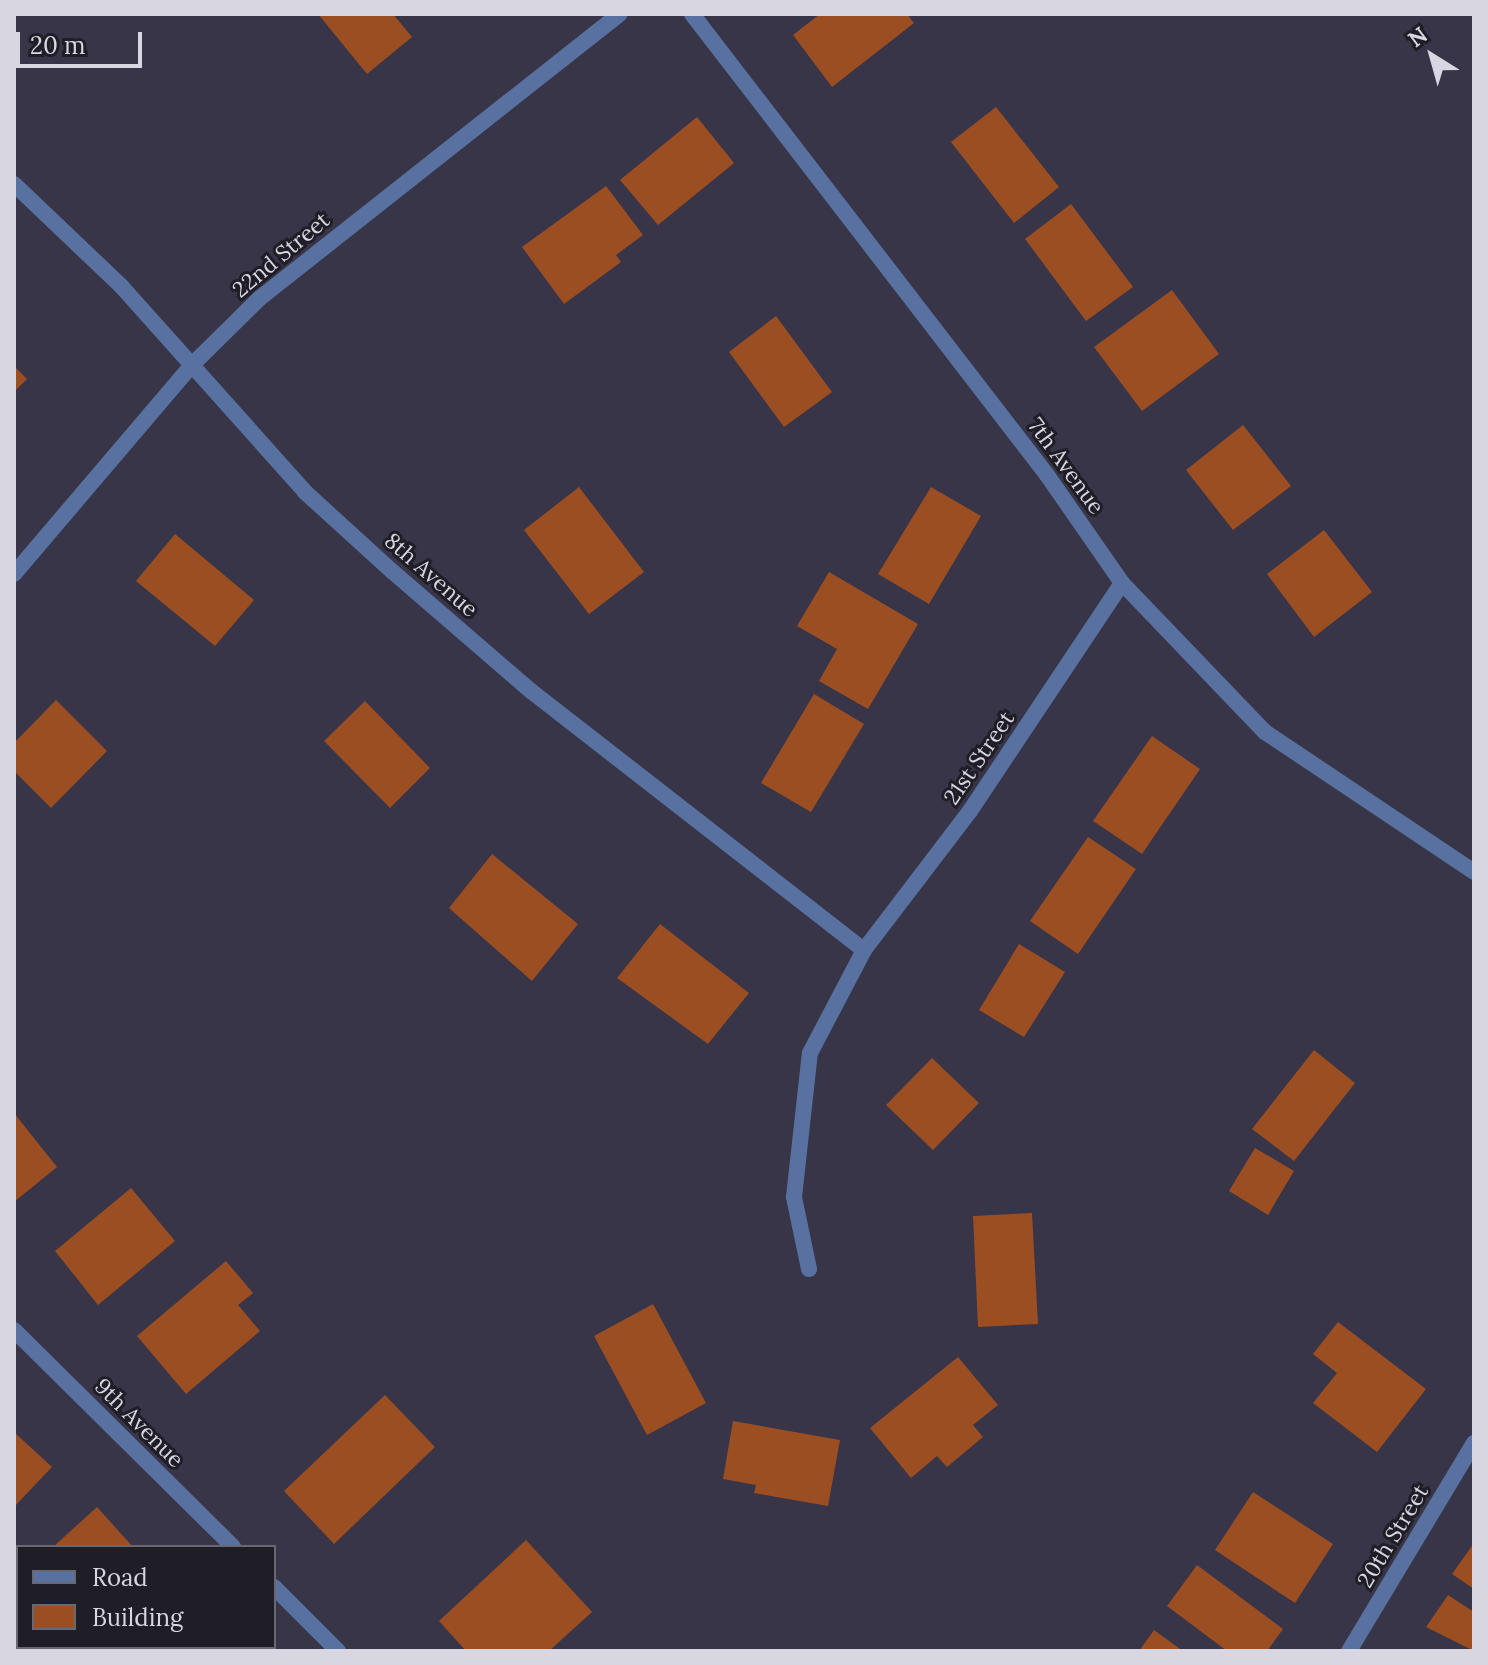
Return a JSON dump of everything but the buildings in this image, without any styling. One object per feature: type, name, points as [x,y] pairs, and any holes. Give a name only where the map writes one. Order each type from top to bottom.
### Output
[{"type":"street","name":"22nd Street","points":[[14,574],[192,365],[260,298],[619,14]]},
{"type":"street","name":"7th Avenue","points":[[692,14],[1047,475],[1122,583],[1265,732],[1474,872]]},
{"type":"street","name":"8th Avenue","points":[[14,184],[192,365],[305,492],[531,691],[864,950]]},
{"type":"street","name":"21st Street","points":[[809,1269],[794,1197],[810,1053],[864,950],[970,811],[1122,583]]},
{"type":"street","name":"9th Avenue","points":[[14,1330],[231,1545]]},
{"type":"street","name":"20th Street","points":[[1349,1651],[1474,1443]]},
{"type":"street","points":[[276,1589],[328,1647]]}]
